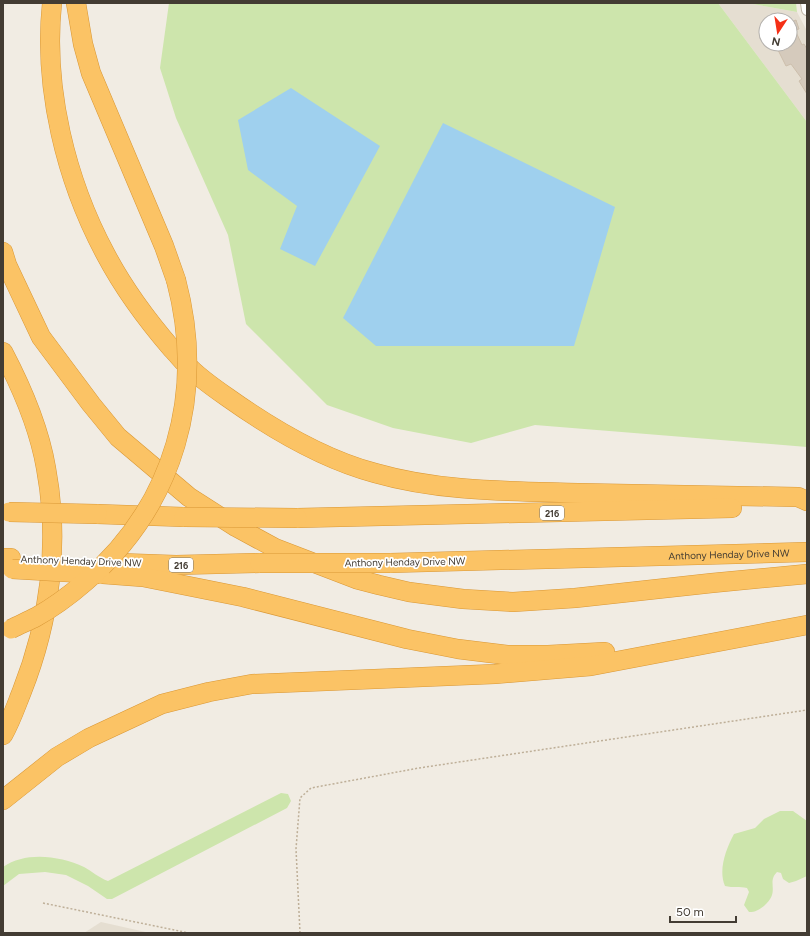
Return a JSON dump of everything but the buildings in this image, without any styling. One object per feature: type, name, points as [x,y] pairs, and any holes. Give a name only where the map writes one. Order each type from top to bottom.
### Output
[{"type":"highway","points":[[52,3],[51,31],[53,85],[58,119],[76,190],[99,243],[126,290],[151,325],[190,368],[260,421],[339,461],[375,473],[452,488],[526,492],[798,497],[807,501]]},
{"type":"highway","points":[[7,630],[36,617],[59,602],[99,570],[136,525],[160,487],[170,462],[179,434],[187,387],[186,334],[176,280],[164,246],[91,73],[83,44],[76,3]]},
{"type":"highway","points":[[3,252],[7,265],[41,337],[91,404],[118,437],[188,497],[236,527],[274,548],[379,585],[409,592],[492,601],[513,602],[575,598],[807,574]]},
{"type":"highway","points":[[3,352],[27,402],[35,428],[46,468],[53,524],[50,580],[41,633],[33,662],[10,722],[3,735]]},
{"type":"highway","name":"216","points":[[6,512],[184,517],[297,518],[807,506]]},
{"type":"highway","name":"Anthony Henday Drive NW","points":[[7,563],[103,568],[260,563],[390,563],[807,552]]},
{"type":"highway","points":[[103,568],[243,597],[407,639],[458,649],[506,655],[548,655],[601,652],[807,621]]},
{"type":"highway","points":[[3,800],[57,756],[89,738],[162,704],[209,692],[252,684],[495,674],[576,667],[807,625]]},
{"type":"street","points":[[806,3],[807,10]]},
{"type":"path","points":[[300,933],[296,849],[300,798],[311,788],[419,768],[807,710]]},
{"type":"path","points":[[43,904],[189,933]]},
{"type":"shaded area","points":[[718,3],[747,3],[797,12],[758,12],[758,52],[798,52],[798,14],[807,31],[807,122]]},
{"type":"shaded area","points":[[101,922],[150,933],[84,933]]},
{"type":"green space","points":[[169,3],[718,3],[807,122],[807,447],[535,425],[471,443],[393,428],[327,405],[246,324],[228,235],[176,118],[160,68]]},
{"type":"green space","points":[[747,3],[796,3],[797,12]]},
{"type":"green space","points":[[281,793],[288,794],[291,801],[287,808],[112,899],[107,899],[88,886],[66,875],[45,872],[19,874],[3,886],[3,867],[12,862],[32,857],[54,858],[75,863],[108,881]]},
{"type":"green space","points":[[780,811],[793,811],[807,821],[807,876],[789,883],[783,879],[781,873],[777,872],[774,876],[773,892],[769,901],[758,910],[749,912],[744,905],[749,892],[747,888],[725,886],[723,880],[723,866],[728,846],[734,834],[755,828],[764,819]]},
{"type":"water","points":[[291,88],[380,146],[315,266],[280,249],[297,206],[248,170],[238,120]]},
{"type":"water","points":[[443,123],[615,207],[574,346],[376,346],[343,318]]}]
